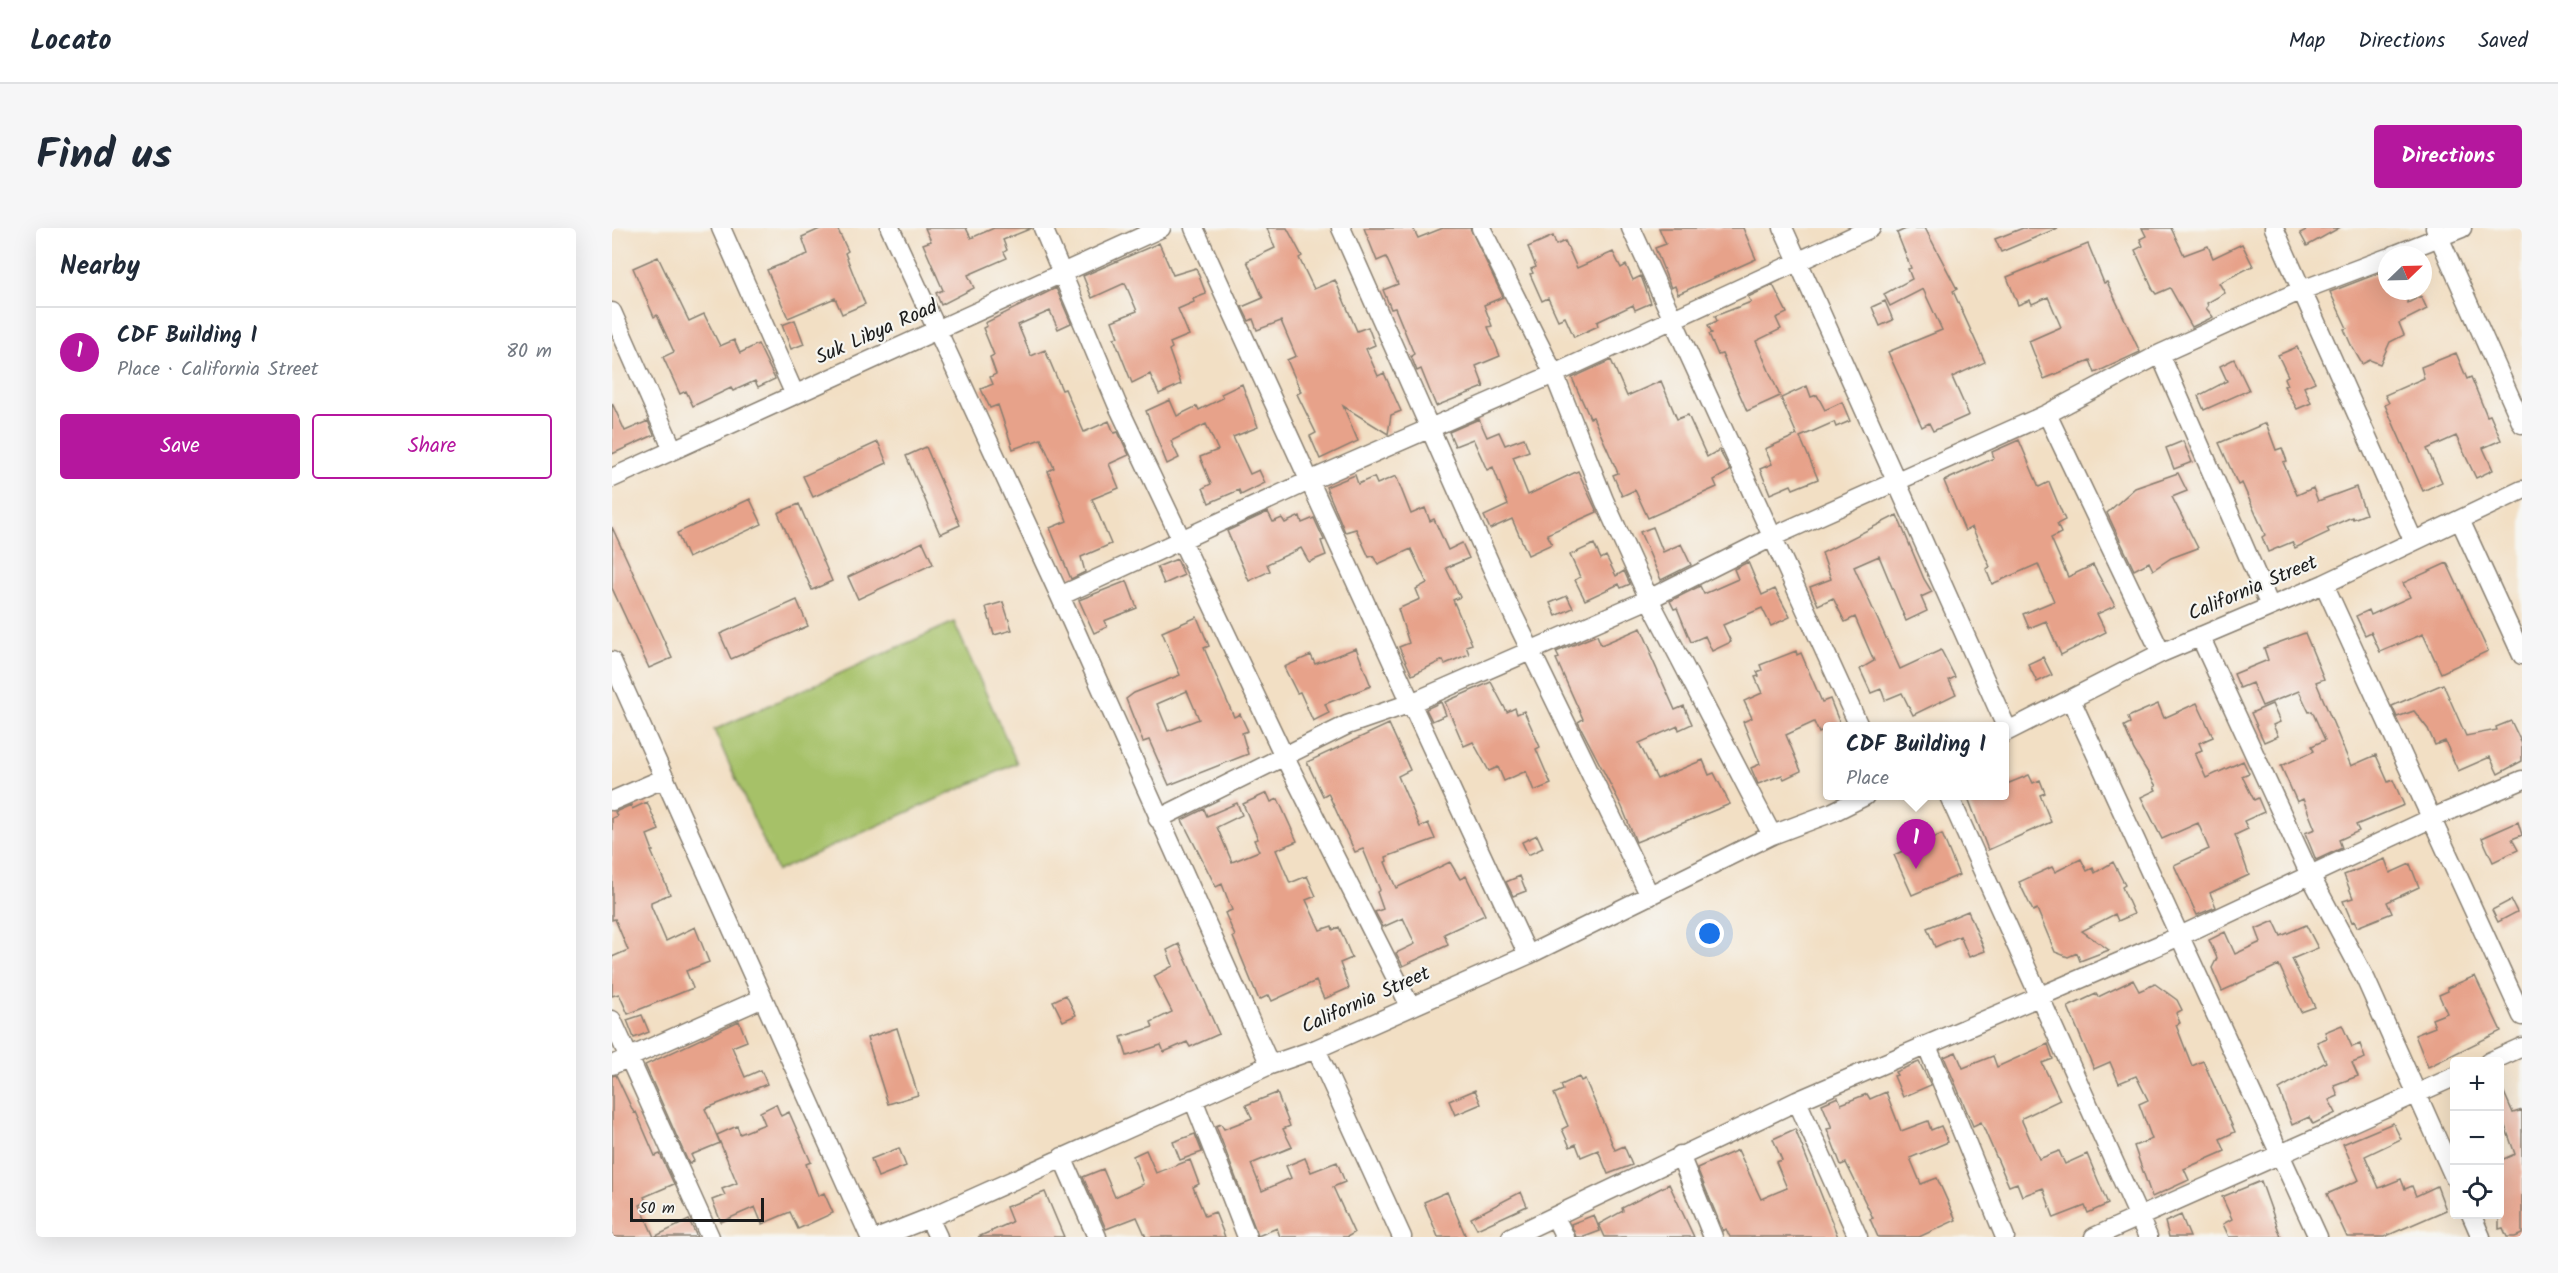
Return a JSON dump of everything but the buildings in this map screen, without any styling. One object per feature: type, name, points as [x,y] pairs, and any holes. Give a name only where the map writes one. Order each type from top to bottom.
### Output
[{"type":"street","points":[[721,228],[795,395]]},
{"type":"street","points":[[890,228],[1060,596],[1269,1065]]},
{"type":"street","points":[[1043,228],[1118,404],[1284,756],[1410,1006]]},
{"type":"street","name":"Suk Libya Road","points":[[612,478],[1161,228]]},
{"type":"street","points":[[1194,228],[1528,955]]},
{"type":"street","points":[[1341,228],[1508,602],[1650,896]]},
{"type":"street","points":[[1481,228],[1554,375],[1604,500],[1649,599],[1772,835]]},
{"type":"street","points":[[1631,228],[1857,722]]},
{"type":"street","points":[[1783,228],[2002,722]]},
{"type":"street","points":[[1060,596],[1309,481],[1554,375],[1870,228]]},
{"type":"street","points":[[2274,228],[2413,540]]},
{"type":"street","points":[[2412,246],[2437,233],[2462,228]]},
{"type":"street","points":[[2437,233],[2522,424]]},
{"type":"street","points":[[1158,819],[1347,725],[1411,704],[1649,599],[1772,537],[2047,414],[2160,354],[2302,290],[2378,261]]},
{"type":"street","points":[[612,312],[673,450]]},
{"type":"street","points":[[2160,354],[2270,606]]},
{"type":"street","points":[[2047,414],[2161,653]]},
{"type":"street","name":"California Street","points":[[2009,731],[2161,653],[2324,584],[2522,490]]},
{"type":"street","points":[[2460,520],[2522,655]]},
{"type":"street","points":[[2324,584],[2522,1016]]},
{"type":"street","points":[[2200,636],[2310,875],[2366,980],[2450,1168]]},
{"type":"street","points":[[612,662],[870,1237]]},
{"type":"street","points":[[2071,700],[2318,1237]]},
{"type":"street","points":[[612,801],[664,778]]},
{"type":"street","points":[[1511,1237],[1797,1101],[2180,936],[2430,819],[2522,780]]},
{"type":"street","name":"California Street","points":[[881,1237],[929,1218],[1269,1065],[1316,1049],[1528,955],[1772,835],[1833,812],[1856,800]]},
{"type":"street","points":[[1951,800],[2042,997],[2148,1237]]},
{"type":"street","points":[[620,1061],[763,998]]},
{"type":"street","points":[[612,1020],[620,1061],[710,1237]]},
{"type":"street","points":[[1927,1046],[2005,1237]]},
{"type":"street","points":[[2500,1057],[2522,1047]]},
{"type":"street","points":[[1316,1049],[1402,1237]]},
{"type":"street","points":[[2094,1237],[2450,1079]]},
{"type":"street","points":[[1193,1099],[1247,1237]]},
{"type":"street","points":[[1797,1101],[1858,1237]]},
{"type":"street","points":[[1680,1155],[1713,1237]]},
{"type":"street","points":[[1062,1157],[1097,1237]]},
{"type":"street","points":[[1555,1217],[1565,1237]]},
{"type":"street","points":[[929,1218],[938,1237]]},
{"type":"street","points":[[2473,1219],[2481,1237]]},
{"type":"green space","points":[[954,622],[1017,763],[777,871],[714,730]]},
{"type":"place","name":"CDF Building I","points":[[1916,869]]}]
